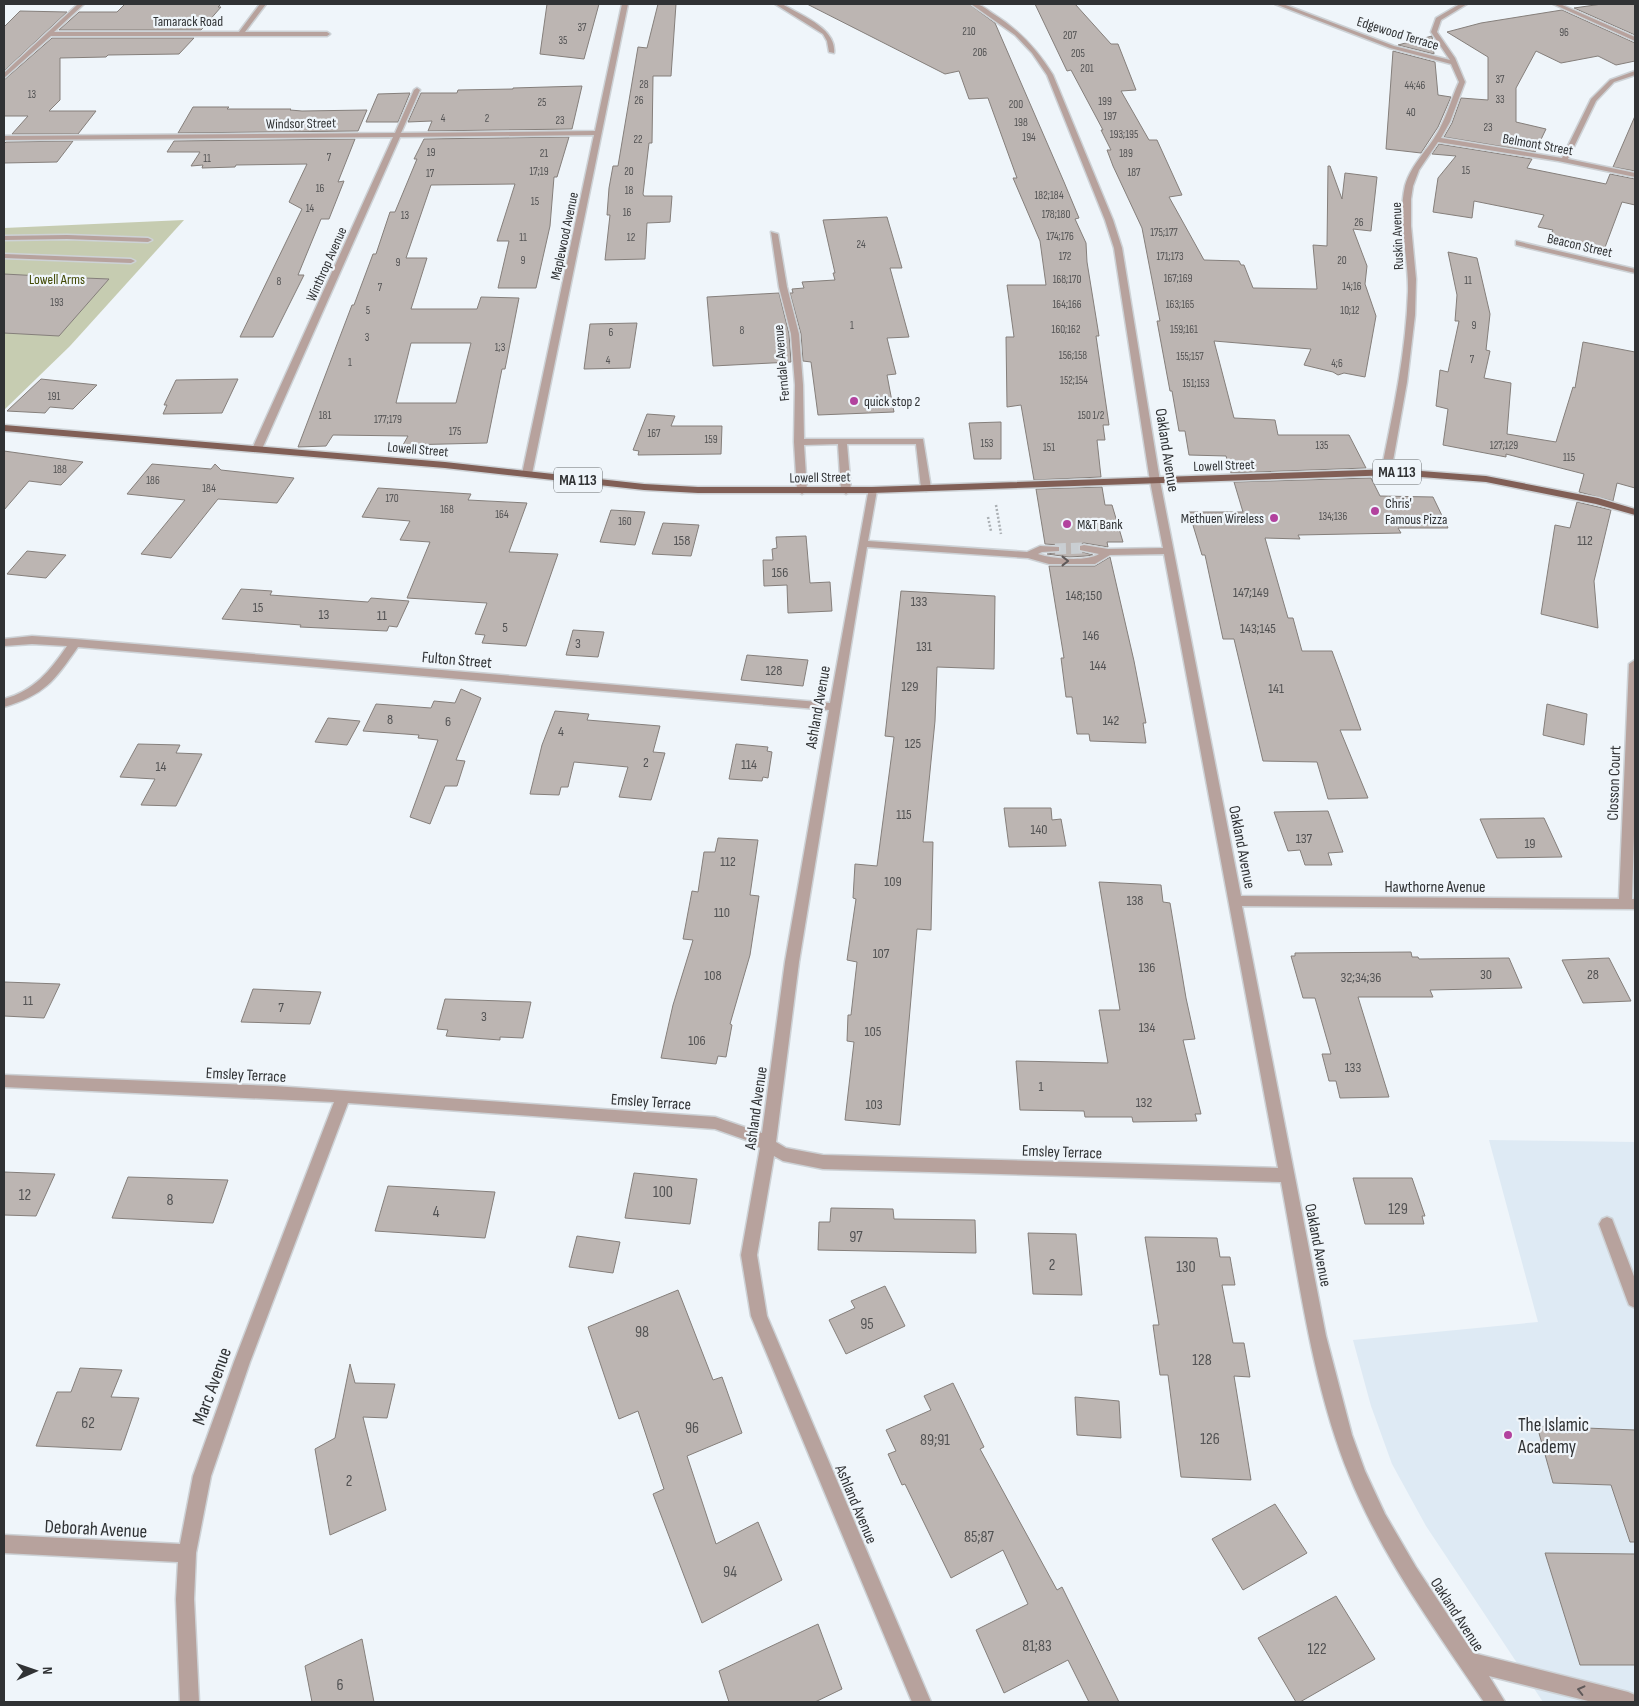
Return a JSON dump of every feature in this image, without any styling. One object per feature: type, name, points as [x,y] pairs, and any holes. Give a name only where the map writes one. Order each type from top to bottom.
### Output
[{"type":"main road","name":"Lowell Street","points":[[4,428],[158,442],[257,448],[644,487],[846,491],[1386,472],[1486,479],[1598,502],[1635,512]]},
{"type":"street","points":[[4,76],[81,4]]},
{"type":"street","points":[[241,34],[263,4]]},
{"type":"street","name":"Maplewood Avenue","points":[[527,474],[624,4]]},
{"type":"street","points":[[778,4],[825,32],[830,41],[832,52]]},
{"type":"street","name":"Oakland Avenue","points":[[974,4],[1010,27],[1028,42],[1050,75],[1109,220],[1123,274],[1155,481],[1168,551],[1318,1336],[1339,1419],[1365,1492],[1402,1561],[1495,1702]]},
{"type":"street","name":"Edgewood Terrace","points":[[1278,4],[1392,47],[1454,63]]},
{"type":"street","name":"Ruskin Avenue","points":[[1386,472],[1407,362],[1412,290],[1406,229],[1409,185],[1419,164],[1445,126],[1453,101],[1462,82],[1454,63],[1434,32],[1438,18],[1464,4]]},
{"type":"street","points":[[1556,4],[1635,39]]},
{"type":"street","name":"Tamarack Road","points":[[48,34],[327,34]]},
{"type":"street","points":[[1564,160],[1593,100],[1612,81],[1635,73]]},
{"type":"street","name":"Winthrop Avenue","points":[[257,448],[417,90]]},
{"type":"street","name":"Windsor Street","points":[[4,138],[598,133]]},
{"type":"street","name":"Belmont Street","points":[[1437,140],[1564,160],[1635,174]]},
{"type":"street","name":"Ferndale Avenue","points":[[774,234],[783,287],[795,334],[799,386],[799,442],[802,491]]},
{"type":"street","points":[[4,238],[67,237],[148,240]]},
{"type":"street","name":"Beacon Street","points":[[1519,243],[1635,271]]},
{"type":"street","points":[[4,256],[130,261]]},
{"type":"street","points":[[799,442],[920,441],[926,488]]},
{"type":"street","points":[[842,442],[846,491]]},
{"type":"street","name":"Ashland Avenue","points":[[872,490],[792,962],[768,1144],[748,1255],[759,1316],[921,1702]]},
{"type":"street","points":[[863,544],[1029,555],[1049,561],[1095,561],[1108,552]]},
{"type":"street","points":[[1084,548],[1108,552],[1168,551]]},
{"type":"street","points":[[1029,555],[1040,549],[1055,549]]},
{"type":"street","name":"Fulton Street","points":[[4,642],[25,640],[76,643],[835,707]]},
{"type":"street","points":[[4,703],[33,692],[47,682],[76,643]]},
{"type":"street","name":"Closson Court","points":[[1630,904],[1635,664]]},
{"type":"street","name":"Hawthorne Avenue","points":[[1236,901],[1630,904]]},
{"type":"street","name":"Emsley Terrace","points":[[4,1081],[274,1092],[715,1123],[754,1136],[783,1154],[823,1162],[1288,1174]]},
{"type":"street","name":"Marc Avenue","points":[[189,1702],[185,1599],[187,1553],[202,1476],[246,1353],[343,1097]]},
{"type":"street","points":[[1607,1224],[1635,1300]]},
{"type":"street","name":"Deborah Avenue","points":[[4,1544],[187,1553]]},
{"type":"street","points":[[1468,1661],[1628,1702]]},
{"type":"path","points":[[996,505],[1002,540]]},
{"type":"path","points":[[988,517],[991,532]]},
{"type":"path","points":[[990,525],[1000,525]]},
{"type":"shaded area","name":"The Islamic Academy","points":[[1489,1140],[1635,1142],[1635,1702],[1543,1702],[1426,1526],[1392,1464],[1371,1406],[1353,1340],[1538,1322]]},
{"type":"green space","name":"Lowell Arms","points":[[184,220],[70,346],[4,410],[4,228]]},
{"type":"building","points":[[125,4],[221,4],[218,7],[221,7],[201,30],[59,30],[79,12],[117,12]]},
{"type":"building","points":[[547,4],[599,4],[584,59],[540,54]]},
{"type":"building","points":[[658,4],[676,4],[671,76],[653,76],[652,143],[649,143],[643,194],[644,196],[672,196],[670,222],[647,223],[645,259],[605,260],[610,215],[607,215],[609,188],[613,166],[618,166],[638,47],[647,48]]},
{"type":"building","points":[[807,4],[969,4],[995,23],[1079,218],[1075,219],[1086,243],[1087,262],[1099,336],[1096,336],[1109,425],[1103,425],[1105,440],[1097,440],[1101,477],[1034,480],[1021,405],[1007,407],[1006,337],[1014,337],[1007,285],[1046,285],[1040,241],[1013,178],[1017,178],[988,98],[969,99],[959,71],[945,74]]},
{"type":"building","points":[[1035,4],[1075,4],[1111,44],[1118,44],[1136,90],[1121,91],[1149,140],[1157,140],[1182,195],[1169,197],[1204,260],[1239,261],[1241,265],[1244,265],[1253,288],[1317,289],[1313,245],[1327,246],[1328,166],[1330,166],[1342,199],[1345,173],[1377,177],[1371,231],[1353,229],[1367,266],[1365,284],[1376,316],[1365,377],[1344,373],[1338,375],[1304,365],[1311,349],[1214,341],[1234,418],[1275,420],[1278,435],[1349,435],[1366,468],[1231,473],[1226,456],[1189,455],[1185,431],[1179,431],[1172,391],[1170,391],[1157,321],[1160,321],[1142,228],[1113,166],[1107,150],[1111,150],[1101,130],[1103,130],[1071,70],[1067,71]]},
{"type":"building","points":[[1602,4],[1635,4],[1635,35],[1574,8]]},
{"type":"building","points":[[1562,10],[1635,43],[1635,61],[1616,65],[1598,56],[1561,63],[1536,51],[1516,88],[1516,122],[1546,129],[1535,152],[1444,137],[1452,123],[1461,98],[1488,100],[1488,57],[1447,32],[1481,23]]},
{"type":"building","points":[[20,11],[67,12],[4,71],[4,27]]},
{"type":"building","points":[[1432,36],[1434,54],[1398,45]]},
{"type":"building","points":[[52,38],[194,38],[179,54],[60,58],[60,100],[49,111],[96,111],[78,134],[12,134],[28,116],[4,116],[4,80]]},
{"type":"building","points":[[1393,51],[1435,62],[1438,95],[1451,97],[1438,127],[1421,153],[1386,149]]},
{"type":"building","points":[[582,86],[572,129],[428,131],[432,121],[408,122],[421,93],[457,93],[458,90]]},
{"type":"building","points":[[410,93],[398,122],[366,122],[378,94]]},
{"type":"building","points":[[193,107],[291,109],[302,111],[367,110],[358,131],[178,133]]},
{"type":"building","points":[[1635,116],[1635,171],[1613,167]]},
{"type":"building","points":[[569,137],[557,177],[554,177],[550,226],[536,288],[498,288],[509,241],[497,241],[515,184],[431,185],[406,258],[427,258],[411,309],[477,309],[481,297],[519,298],[505,369],[502,369],[487,443],[403,445],[408,436],[333,435],[326,446],[298,447],[352,305],[354,305],[373,254],[376,254],[390,212],[395,212],[417,159],[414,159],[424,139]],"holes":[[[411,343],[471,343],[456,403],[396,403]]]},
{"type":"building","points":[[355,139],[338,182],[344,181],[329,219],[321,219],[298,275],[304,275],[273,337],[240,337],[302,209],[289,202],[307,164],[236,165],[235,167],[202,168],[203,165],[191,166],[200,152],[167,152],[174,141]]},
{"type":"building","points":[[73,141],[57,162],[4,163],[4,144],[6,142]]},
{"type":"building","points":[[1439,144],[1532,159],[1527,168],[1606,184],[1610,174],[1635,179],[1635,205],[1622,202],[1604,250],[1549,238],[1553,230],[1538,227],[1544,215],[1474,201],[1472,218],[1433,212],[1438,178],[1456,156],[1432,154]]},
{"type":"building","points":[[887,217],[902,268],[890,268],[909,337],[887,338],[896,374],[887,375],[894,412],[818,415],[811,362],[803,361],[801,334],[790,293],[793,293],[792,289],[804,288],[802,282],[835,280],[823,220]]},
{"type":"building","points":[[1448,252],[1477,258],[1490,314],[1486,350],[1490,351],[1484,378],[1511,383],[1507,434],[1556,442],[1573,387],[1575,388],[1583,342],[1635,352],[1635,488],[1617,483],[1613,501],[1579,492],[1584,474],[1506,454],[1506,457],[1443,445],[1448,409],[1436,406],[1440,370],[1448,372],[1459,321],[1455,321],[1457,295]]},
{"type":"building","points":[[4,274],[109,279],[59,336],[4,333]]},
{"type":"building","points":[[779,293],[789,334],[791,362],[713,366],[707,297]]},
{"type":"building","points":[[637,323],[630,368],[584,369],[590,324]]},
{"type":"building","points":[[41,379],[97,385],[73,409],[50,407],[45,413],[7,411]]},
{"type":"building","points":[[238,379],[222,413],[163,414],[167,405],[164,405],[176,380]]},
{"type":"building","points":[[647,414],[675,416],[671,426],[722,426],[721,454],[638,455],[639,451],[633,450]]},
{"type":"building","points":[[1001,422],[1001,459],[974,459],[969,423]]},
{"type":"building","points":[[4,451],[83,462],[61,485],[29,481],[4,510]]},
{"type":"building","points":[[152,464],[211,469],[215,464],[221,470],[294,478],[277,503],[218,499],[171,558],[141,554],[185,500],[127,494]]},
{"type":"building","points":[[1371,478],[1380,496],[1433,497],[1448,528],[1398,528],[1401,533],[1298,535],[1300,539],[1265,538],[1288,618],[1293,618],[1302,651],[1332,651],[1361,730],[1340,730],[1368,798],[1328,799],[1317,762],[1263,761],[1234,639],[1223,639],[1205,555],[1202,555],[1189,512],[1243,512],[1234,482]]},
{"type":"building","name":"M&T Bank","points":[[1102,487],[1105,505],[1112,505],[1123,542],[1107,542],[1108,547],[1080,544],[1079,551],[1093,555],[1069,557],[1047,554],[1060,552],[1061,547],[1059,545],[1045,544],[1036,489]]},
{"type":"building","points":[[378,488],[471,494],[468,500],[527,503],[509,552],[558,554],[526,646],[482,643],[485,635],[475,634],[487,603],[407,598],[430,542],[400,540],[410,521],[362,517]]},
{"type":"building","points":[[1577,502],[1611,510],[1594,581],[1598,628],[1541,614],[1555,525],[1570,528]]},
{"type":"building","points":[[611,510],[645,512],[635,545],[600,542]]},
{"type":"building","points":[[663,523],[699,525],[691,556],[652,554]]},
{"type":"building","points":[[806,536],[810,583],[830,582],[832,611],[788,613],[787,585],[764,586],[763,560],[773,560],[772,549],[777,548],[776,537]]},
{"type":"building","points":[[27,551],[66,555],[46,578],[7,574]]},
{"type":"building","points":[[1110,557],[1146,723],[1143,723],[1146,743],[1090,741],[1089,734],[1077,734],[1072,697],[1066,697],[1061,658],[1064,658],[1049,566],[1095,566]]},
{"type":"building","points":[[241,589],[272,591],[270,595],[368,602],[371,598],[409,601],[397,627],[389,626],[387,631],[300,627],[301,625],[222,619]]},
{"type":"building","points":[[901,591],[995,596],[994,669],[937,667],[935,721],[923,842],[933,842],[931,930],[917,929],[900,1125],[845,1120],[854,1042],[847,1041],[848,1015],[851,1015],[857,962],[847,960],[856,899],[853,898],[855,864],[877,866],[894,737],[885,736]]},
{"type":"building","points":[[573,630],[604,632],[598,657],[566,655]]},
{"type":"building","points":[[747,655],[808,660],[803,686],[741,680]]},
{"type":"building","points":[[461,689],[481,698],[456,760],[465,761],[457,786],[445,786],[430,824],[410,817],[438,740],[418,738],[419,735],[363,731],[376,704],[431,708],[434,701],[455,703]]},
{"type":"building","points":[[1547,704],[1587,714],[1584,745],[1543,735]]},
{"type":"building","points":[[555,711],[589,714],[587,720],[660,726],[653,752],[665,753],[651,800],[619,797],[628,767],[574,762],[568,787],[561,787],[559,795],[530,794],[542,745]]},
{"type":"building","points":[[328,718],[360,721],[347,745],[315,742]]},
{"type":"building","points":[[138,744],[180,745],[176,753],[202,754],[176,806],[141,805],[155,779],[120,777]]},
{"type":"building","points":[[736,744],[768,747],[767,751],[772,752],[768,778],[763,777],[762,781],[729,779]]},
{"type":"building","points":[[1004,808],[1051,808],[1052,820],[1061,819],[1066,846],[1009,847]]},
{"type":"building","points":[[1328,811],[1343,852],[1328,853],[1332,865],[1305,865],[1300,850],[1288,851],[1274,812]]},
{"type":"building","points":[[1544,818],[1562,857],[1497,858],[1480,819]]},
{"type":"building","points":[[718,838],[758,840],[750,895],[759,896],[750,955],[730,1024],[732,1025],[726,1057],[718,1056],[716,1064],[661,1058],[673,1005],[693,940],[683,939],[692,891],[698,892],[704,852],[715,852]]},
{"type":"building","points":[[1099,882],[1161,885],[1163,902],[1170,903],[1195,1039],[1183,1040],[1201,1114],[1195,1114],[1197,1121],[1133,1122],[1132,1117],[1085,1117],[1084,1111],[1020,1110],[1016,1061],[1108,1063],[1099,1010],[1120,1010]]},
{"type":"building","points":[[1411,952],[1412,957],[1418,957],[1419,959],[1509,958],[1522,988],[1430,990],[1433,997],[1358,997],[1389,1097],[1340,1098],[1336,1081],[1329,1081],[1322,1054],[1331,1054],[1315,998],[1303,998],[1291,956],[1295,956],[1295,953]]},
{"type":"building","points":[[1609,958],[1631,1001],[1583,1003],[1562,960]]},
{"type":"building","points":[[4,982],[60,984],[44,1018],[4,1016]]},
{"type":"building","points":[[253,989],[321,992],[310,1024],[241,1022]]},
{"type":"building","points":[[445,999],[531,1002],[523,1038],[500,1037],[500,1040],[446,1036],[448,1030],[437,1029]]},
{"type":"building","points":[[4,1172],[55,1174],[36,1216],[4,1215]]},
{"type":"building","points":[[634,1173],[697,1179],[690,1224],[625,1218]]},
{"type":"building","points":[[128,1177],[228,1180],[213,1223],[112,1218]]},
{"type":"building","points":[[1353,1178],[1412,1178],[1425,1216],[1422,1216],[1424,1224],[1365,1224]]},
{"type":"building","points":[[388,1186],[495,1192],[485,1238],[375,1231]]},
{"type":"building","points":[[831,1208],[893,1209],[894,1219],[975,1220],[976,1253],[818,1250],[819,1222],[830,1222]]},
{"type":"building","points":[[1028,1233],[1076,1234],[1082,1295],[1033,1294]]},
{"type":"building","points":[[577,1236],[620,1242],[613,1273],[569,1267]]},
{"type":"building","points":[[1145,1237],[1217,1238],[1220,1257],[1230,1257],[1235,1285],[1222,1285],[1233,1343],[1244,1343],[1250,1377],[1234,1376],[1251,1480],[1181,1477],[1168,1375],[1160,1375],[1153,1325],[1159,1325]]},
{"type":"building","points":[[885,1286],[905,1326],[846,1354],[829,1320],[855,1308],[851,1301]]},
{"type":"building","points":[[678,1290],[713,1380],[722,1377],[742,1433],[687,1456],[716,1544],[758,1522],[782,1580],[702,1623],[653,1494],[664,1489],[638,1411],[619,1419],[588,1327]]},
{"type":"building","points":[[350,1364],[355,1383],[395,1384],[387,1418],[363,1417],[386,1510],[330,1535],[315,1449],[335,1438]]},
{"type":"building","points":[[80,1368],[122,1370],[111,1397],[139,1398],[121,1450],[36,1446],[57,1392],[71,1392]]},
{"type":"building","points":[[953,1383],[984,1447],[980,1449],[1057,1590],[1062,1587],[1119,1702],[1089,1702],[1068,1660],[1004,1693],[976,1630],[1028,1604],[1003,1550],[951,1578],[905,1484],[902,1485],[888,1454],[896,1451],[886,1430],[931,1410],[924,1396]]},
{"type":"building","points":[[1075,1397],[1119,1401],[1121,1438],[1077,1435]]},
{"type":"building","points":[[1537,1426],[1635,1430],[1635,1542],[1630,1542],[1611,1485],[1553,1483]]},
{"type":"building","points":[[1275,1504],[1307,1553],[1243,1590],[1212,1539]]},
{"type":"building","points":[[1545,1553],[1635,1554],[1635,1665],[1580,1665]]},
{"type":"building","points":[[1336,1596],[1375,1659],[1300,1702],[1296,1702],[1258,1638]]},
{"type":"building","points":[[818,1624],[842,1689],[815,1702],[729,1702],[719,1671]]},
{"type":"building","points":[[362,1639],[374,1702],[312,1702],[305,1666]]},
{"type":"tunnel","points":[[1055,549],[1084,548]]},
{"type":"place","name":"quick stop 2","points":[[854,401]]},
{"type":"place","name":"Chris' Famous Pizza","points":[[1375,511]]},
{"type":"place","name":"Methuen Wireless","points":[[1274,518]]},
{"type":"place","name":"M&T Bank","points":[[1067,524]]},
{"type":"place","name":"The Islamic Academy","points":[[1508,1435]]}]
